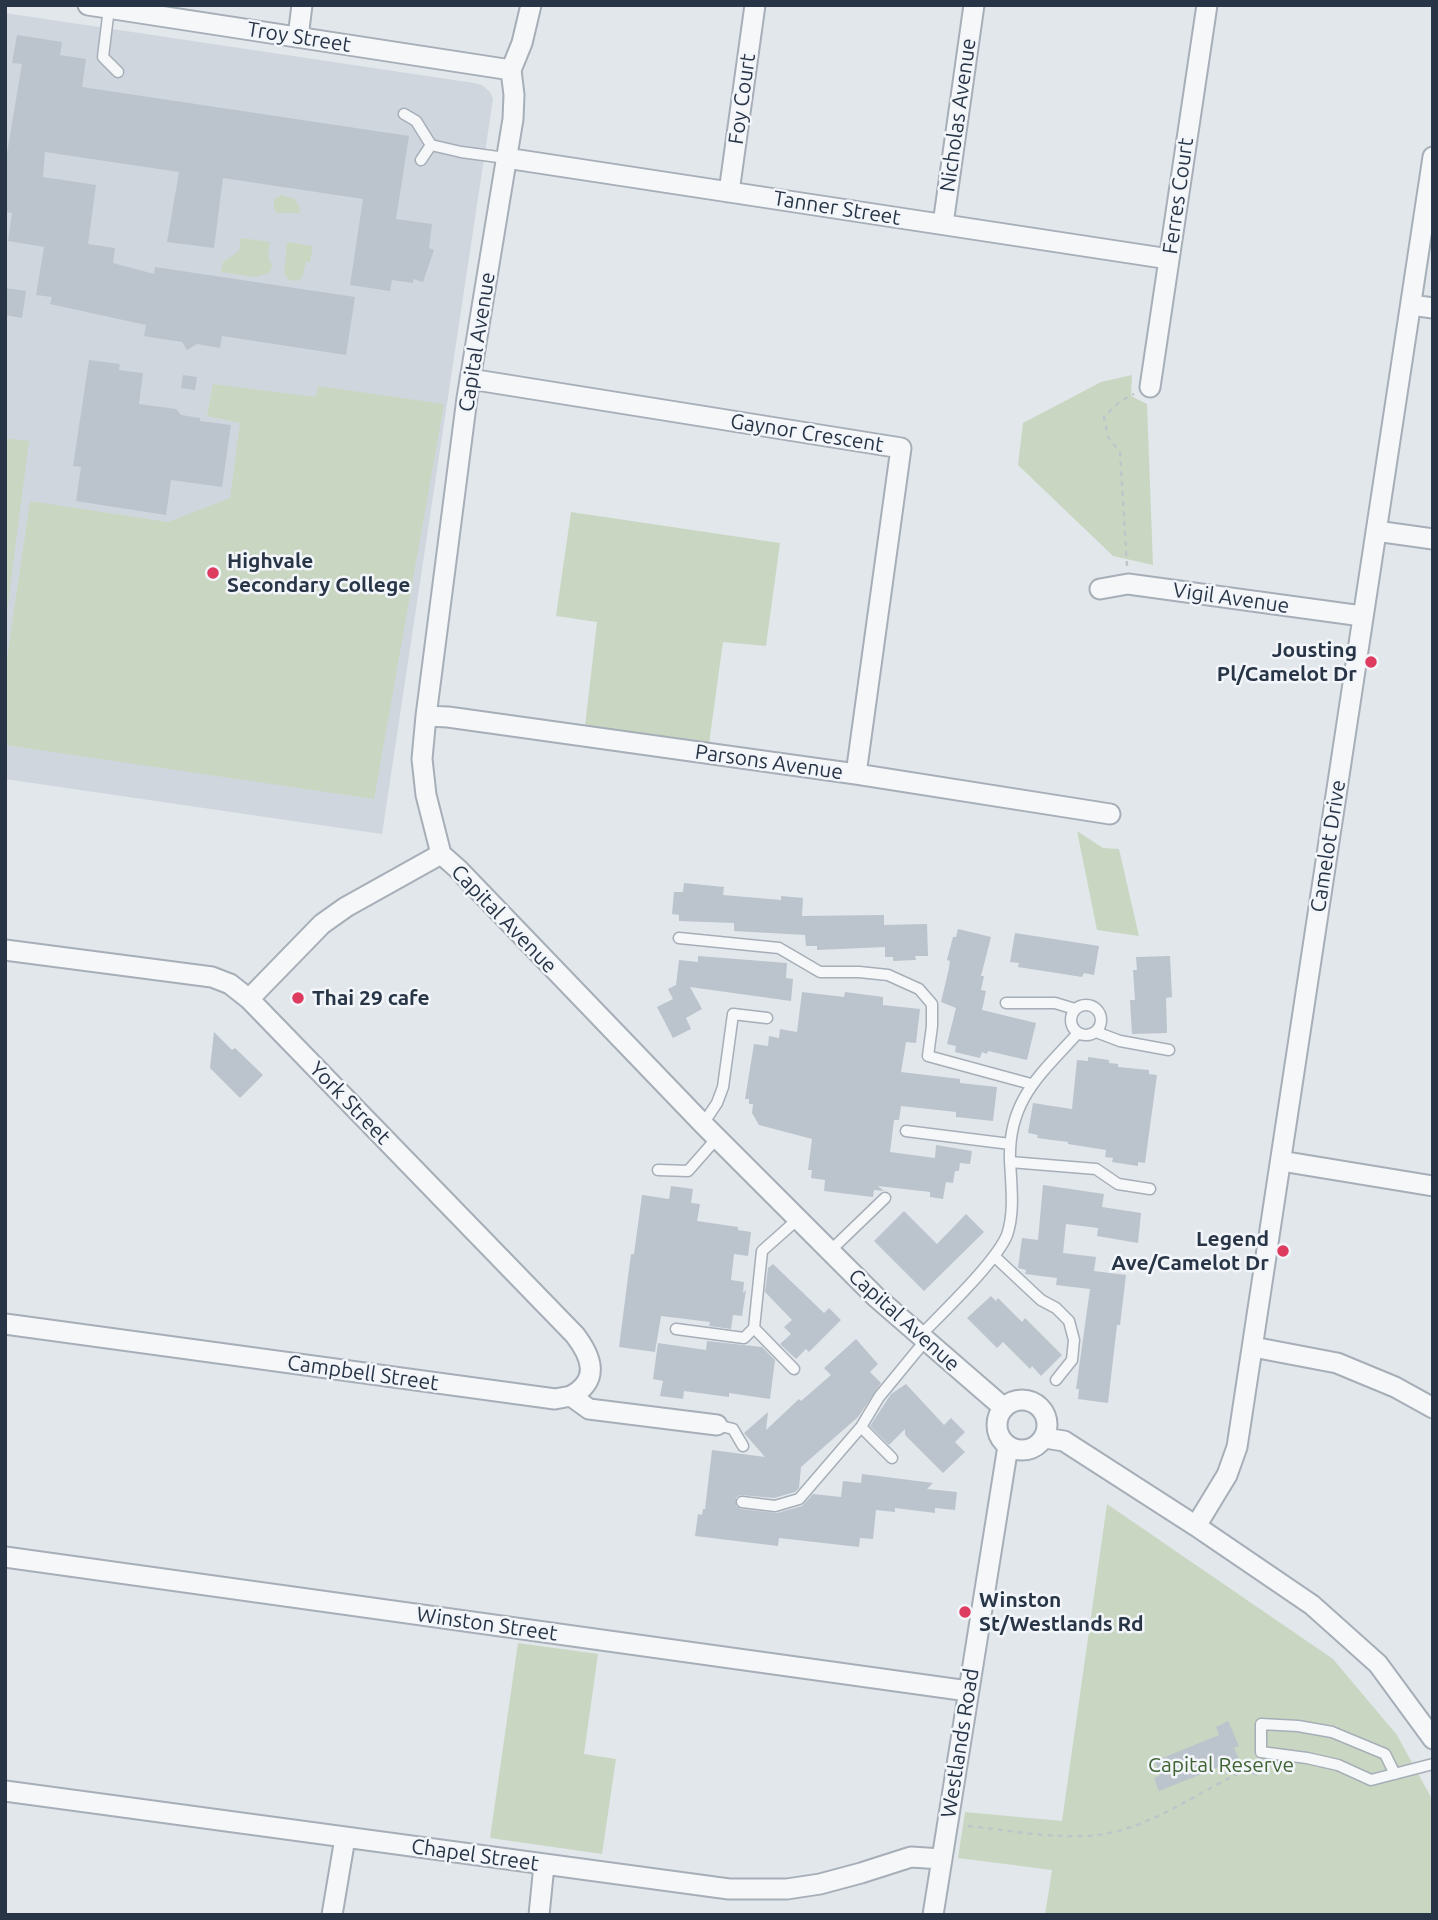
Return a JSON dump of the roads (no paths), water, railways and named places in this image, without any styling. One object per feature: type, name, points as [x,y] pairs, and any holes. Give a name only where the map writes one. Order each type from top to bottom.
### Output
[{"type":"street","points":[[298,37],[302,5]]},
{"type":"street","name":"Capital Avenue","points":[[531,5],[522,43],[511,70],[514,95],[506,158],[470,379],[426,716],[422,760],[426,795],[440,854],[458,869],[710,1131],[876,1297],[1004,1408]]},
{"type":"street","name":"Foy Court","points":[[729,192],[755,5]]},
{"type":"street","name":"Nicholas Avenue","points":[[943,224],[974,5]]},
{"type":"street","name":"Ferres Court","points":[[1150,387],[1206,5]]},
{"type":"street","name":"Troy Street","points":[[96,6],[511,70]]},
{"type":"street","name":"Camelot Drive","points":[[1196,1526],[1227,1475],[1237,1447],[1433,157]]},
{"type":"street","name":"Tanner Street","points":[[506,158],[1169,259]]},
{"type":"street","points":[[1411,305],[1433,308]]},
{"type":"street","name":"Gaynor Crescent","points":[[470,379],[901,447],[856,774]]},
{"type":"street","points":[[1377,531],[1433,539]]},
{"type":"street","name":"Vigil Avenue","points":[[1100,589],[1128,584],[1363,616]]},
{"type":"street","name":"Parsons Avenue","points":[[426,716],[856,774],[1110,814]]},
{"type":"street","points":[[248,999],[330,918],[440,854]]},
{"type":"street","name":"York Street","points":[[5,950],[212,977],[230,984],[248,999],[575,1335],[587,1351],[591,1364],[585,1384],[571,1396]]},
{"type":"street","points":[[1281,1161],[1433,1186]]},
{"type":"street","name":"Campbell Street","points":[[5,1324],[555,1399],[571,1396],[589,1409],[717,1425]]},
{"type":"street","points":[[1252,1347],[1337,1363],[1395,1387],[1433,1408]]},
{"type":"street","points":[[1019,1400],[1036,1404],[1047,1418],[1045,1438],[1031,1449],[1023,1451],[1008,1446],[998,1432],[997,1423],[1004,1408],[1019,1400]]},
{"type":"street","points":[[1045,1438],[1064,1441],[1312,1605],[1378,1664],[1433,1739]]},
{"type":"street","name":"Westlands Road","points":[[933,1915],[1008,1446]]},
{"type":"street","name":"Winston Street","points":[[5,1557],[968,1691]]},
{"type":"street","name":"Chapel Street","points":[[5,1791],[729,1889],[759,1890],[820,1884],[911,1857],[942,1859]]},
{"type":"street","points":[[332,1915],[345,1838]]},
{"type":"street","points":[[539,1915],[544,1865]]},
{"type":"lane","points":[[96,6],[103,57],[118,72]]},
{"type":"lane","points":[[404,114],[416,121],[431,145],[506,158]]},
{"type":"lane","points":[[421,160],[431,145]]},
{"type":"lane","points":[[679,938],[779,948],[820,972],[888,975],[919,989],[932,1003],[928,1056],[1031,1084]]},
{"type":"lane","points":[[1006,1003],[1055,1003],[1075,1009],[1086,1004],[1098,1010],[1102,1022],[1096,1032]]},
{"type":"lane","points":[[1075,1009],[1071,1024],[1079,1033],[1086,1035],[1096,1032],[1121,1041],[1169,1050]]},
{"type":"lane","points":[[658,1170],[688,1171],[710,1131],[723,1087],[733,1014],[767,1018]]},
{"type":"lane","points":[[742,1502],[775,1506],[799,1499],[861,1427],[879,1397],[923,1339],[994,1256],[1007,1234],[1012,1198],[1010,1144],[1016,1115],[1031,1084],[1079,1033]]},
{"type":"lane","points":[[906,1131],[1010,1144]]},
{"type":"lane","points":[[1010,1162],[1096,1169],[1118,1184],[1150,1189]]},
{"type":"lane","points":[[830,1251],[885,1198]]},
{"type":"lane","points":[[676,1329],[744,1338],[754,1328],[762,1251],[798,1219]]},
{"type":"lane","points":[[994,1256],[1041,1300],[1056,1308],[1069,1321],[1074,1340],[1072,1360],[1056,1380]]},
{"type":"lane","points":[[754,1328],[794,1369]]},
{"type":"lane","points":[[717,1425],[733,1429],[743,1446]]},
{"type":"lane","points":[[861,1427],[892,1458]]},
{"type":"lane","points":[[1395,1774],[1385,1754],[1332,1732],[1298,1726],[1261,1724],[1261,1752],[1338,1765],[1371,1780],[1395,1774],[1433,1764]]},
{"type":"place","name":"Highvale Secondary College","points":[[213,573]]},
{"type":"place","name":"Jousting Pl/Camelot Dr","points":[[1371,662]]},
{"type":"place","name":"Thai 29 cafe","points":[[298,998]]},
{"type":"place","name":"Legend Ave/Camelot Dr","points":[[1283,1251]]},
{"type":"place","name":"Winston St/Westlands Rd","points":[[965,1612]]},
{"type":"park label","name":"Capital Reserve","points":[[1221,1765]]}]
